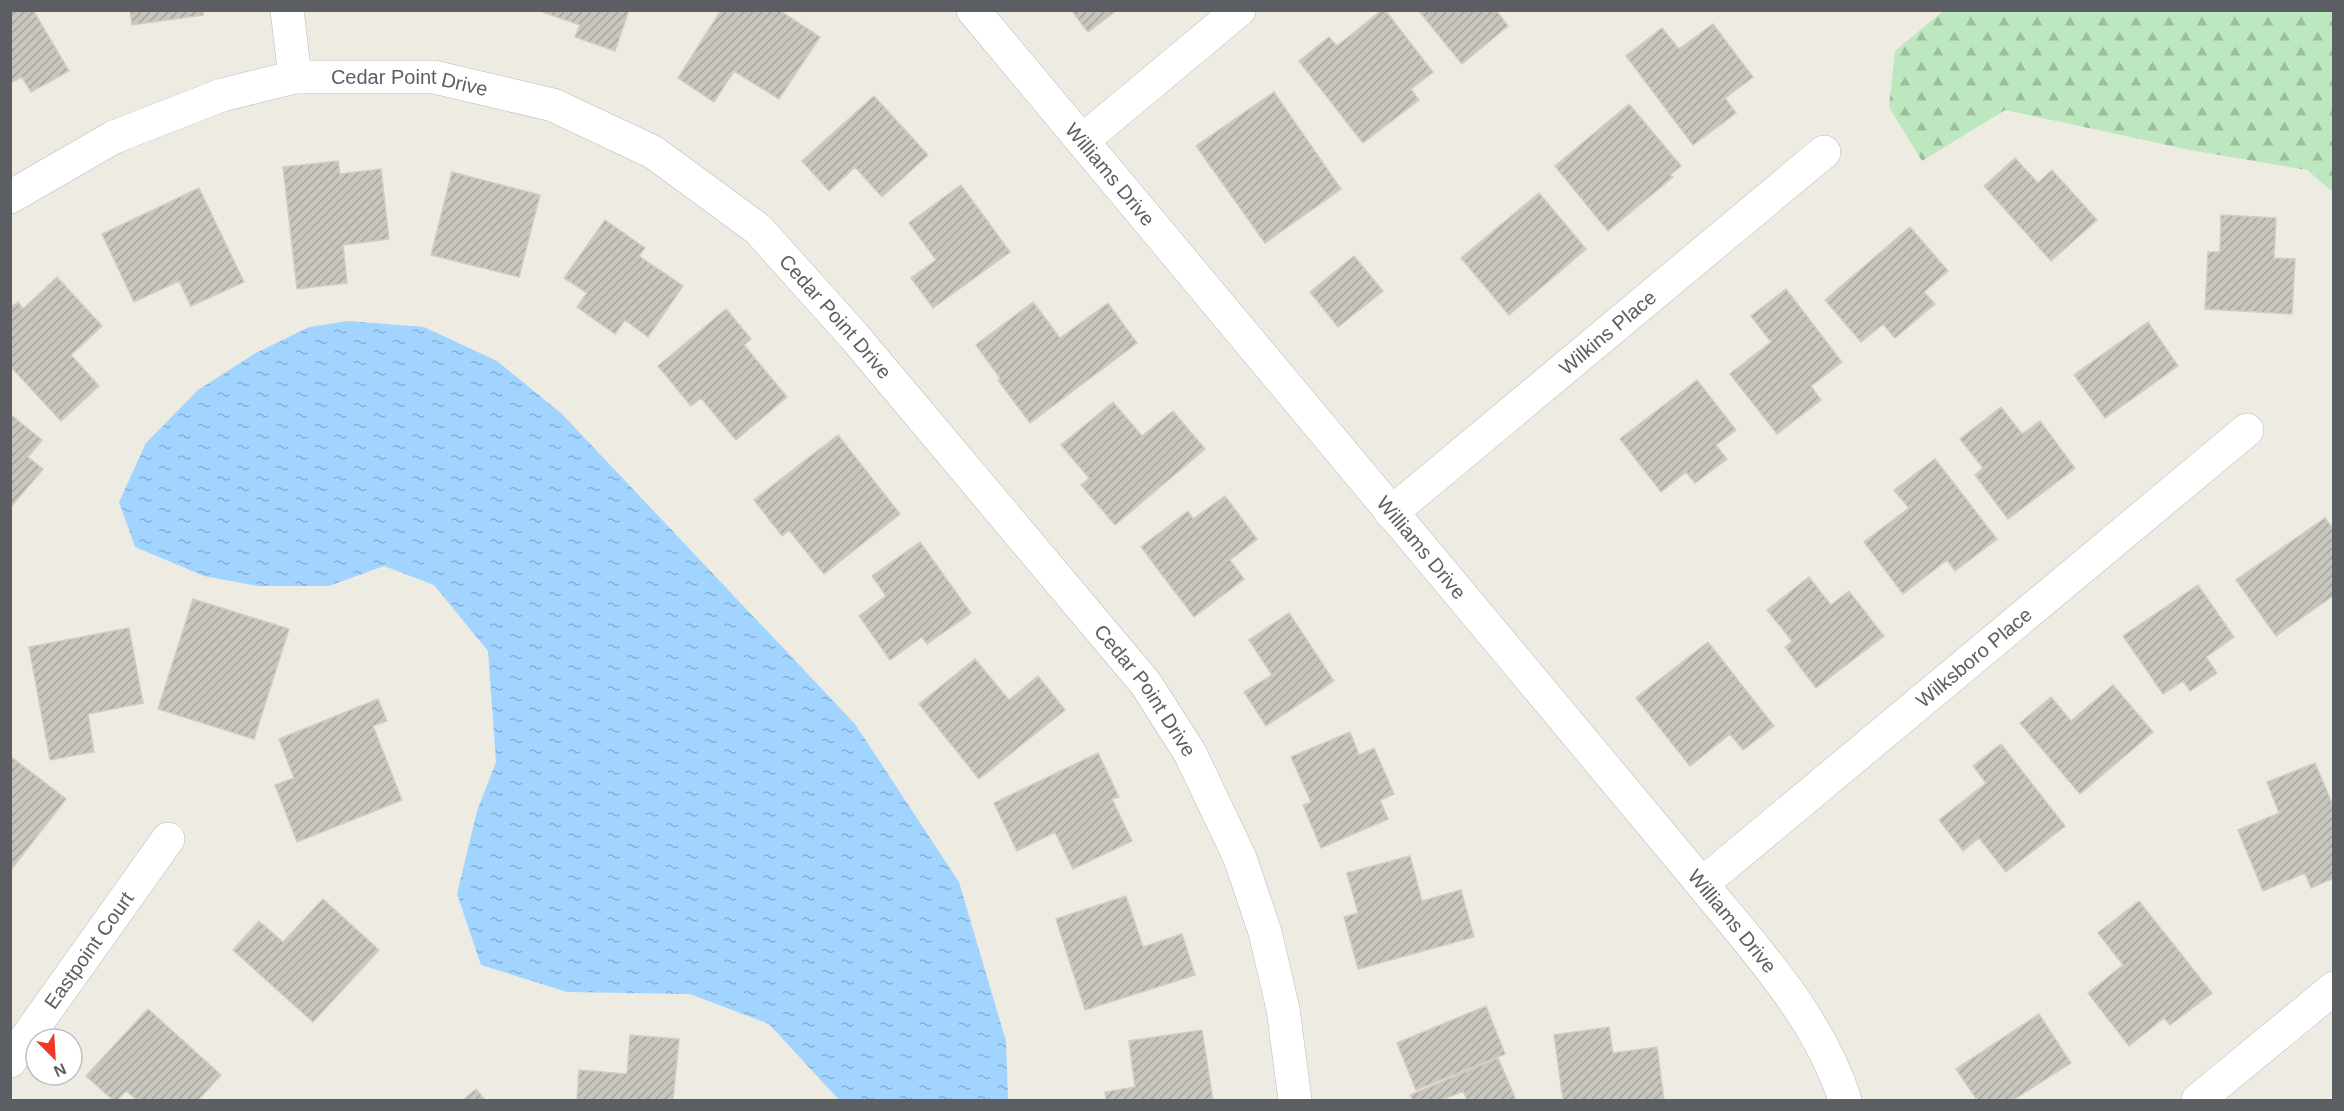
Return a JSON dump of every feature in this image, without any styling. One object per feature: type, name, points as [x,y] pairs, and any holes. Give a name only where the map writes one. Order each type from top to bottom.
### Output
[{"type":"street","points":[[286,10],[295,77]]},
{"type":"street","name":"Williams Drive","points":[[973,10],[1785,986],[1808,1019],[1829,1058],[1845,1101]]},
{"type":"street","points":[[1082,141],[1239,10]]},
{"type":"street","name":"Cedar Point Drive","points":[[10,197],[114,137],[222,95],[295,77],[435,77],[553,105],[653,152],[759,229],[854,335],[1146,684],[1190,753],[1240,858],[1265,932],[1282,1010],[1295,1101]]},
{"type":"street","name":"Wilkins Place","points":[[1391,513],[1824,152]]},
{"type":"street","name":"Wilksboro Place","points":[[1702,884],[2247,430]]},
{"type":"street","name":"Eastpoint Court","points":[[10,1061],[168,839]]},
{"type":"street","points":[[2198,1101],[2334,988]]},
{"type":"green space","points":[[1943,11],[2333,11],[2333,192],[2307,170],[2190,150],[2005,110],[1922,161],[1889,107],[1895,51]]},
{"type":"water","points":[[348,321],[424,327],[497,361],[561,413],[855,724],[959,882],[1006,1041],[1008,1100],[839,1100],[769,1024],[690,994],[567,992],[481,965],[457,894],[477,811],[496,762],[488,651],[434,585],[384,566],[329,586],[258,586],[204,576],[135,547],[119,502],[146,443],[198,390],[254,354],[309,327]]},
{"type":"building","points":[[10,10],[33,10],[69,71],[31,92],[22,77],[10,83]]},
{"type":"building","points":[[130,10],[203,10],[203,15],[132,25]]},
{"type":"building","points":[[537,10],[629,10],[615,51],[575,37],[580,25]]},
{"type":"building","points":[[721,10],[779,10],[820,37],[779,99],[734,71],[714,102],[678,78]]},
{"type":"building","points":[[1071,10],[1117,10],[1088,32]]},
{"type":"building","points":[[1385,10],[1433,72],[1411,89],[1419,100],[1363,143],[1299,61],[1329,37],[1337,46]]},
{"type":"building","points":[[1418,10],[1496,10],[1508,26],[1462,64]]},
{"type":"building","points":[[1713,24],[1753,77],[1725,98],[1736,113],[1693,145],[1626,56],[1662,28],[1679,49]]},
{"type":"building","points":[[1274,92],[1341,189],[1265,243],[1196,146]]},
{"type":"building","points":[[874,96],[928,155],[882,197],[855,167],[829,191],[802,161]]},
{"type":"building","points":[[1629,104],[1681,166],[1670,175],[1673,177],[1608,231],[1555,166]]},
{"type":"building","points":[[2015,158],[2038,183],[2052,170],[2097,220],[2051,261],[1984,186]]},
{"type":"building","points":[[338,161],[340,174],[381,169],[389,239],[343,245],[347,283],[297,289],[283,167]]},
{"type":"building","points":[[452,172],[540,195],[519,277],[431,255]]},
{"type":"building","points":[[961,185],[1010,252],[933,308],[911,278],[936,260],[909,223]]},
{"type":"building","points":[[199,188],[244,282],[191,306],[179,281],[134,302],[102,234]]},
{"type":"building","points":[[1539,193],[1586,249],[1509,315],[1461,258]]},
{"type":"building","points":[[2221,215],[2276,218],[2274,258],[2295,259],[2292,314],[2205,309],[2208,252],[2220,252]]},
{"type":"building","points":[[605,220],[645,248],[639,256],[683,286],[648,337],[625,320],[615,334],[577,307],[587,293],[564,278]]},
{"type":"building","points":[[1910,227],[1948,271],[1924,292],[1935,304],[1895,338],[1883,324],[1861,342],[1825,300]]},
{"type":"building","points":[[1354,256],[1383,291],[1338,327],[1310,292]]},
{"type":"building","points":[[57,277],[102,326],[71,355],[99,386],[61,421],[10,366],[10,308],[18,302],[23,309]]},
{"type":"building","points":[[1786,289],[1842,362],[1811,386],[1821,400],[1777,434],[1730,374],[1771,342],[1751,316]]},
{"type":"building","points":[[1033,302],[1060,338],[1108,303],[1137,343],[1030,423],[998,380],[1000,378],[976,345]]},
{"type":"building","points":[[726,309],[751,339],[744,345],[787,397],[736,440],[701,398],[691,406],[658,366]]},
{"type":"building","points":[[2148,322],[2178,366],[2105,418],[2074,375]]},
{"type":"building","points":[[1697,380],[1736,430],[1716,445],[1727,459],[1695,483],[1686,472],[1661,492],[1620,439]]},
{"type":"building","points":[[1113,402],[1142,436],[1173,411],[1205,449],[1115,525],[1081,485],[1089,478],[1061,445]]},
{"type":"building","points":[[2001,407],[2022,434],[2040,421],[2075,468],[2008,519],[1975,475],[1983,468],[1960,439]]},
{"type":"building","points":[[10,414],[42,440],[28,457],[43,469],[10,508]]},
{"type":"building","points":[[838,435],[900,514],[824,574],[789,530],[782,536],[754,500]]},
{"type":"building","points":[[1935,459],[1997,539],[1955,571],[1947,560],[1903,594],[1864,542],[1909,508],[1894,490]]},
{"type":"building","points":[[1225,496],[1257,539],[1230,560],[1244,579],[1194,617],[1141,547],[1188,511],[1193,519]]},
{"type":"building","points":[[2325,518],[2334,530],[2334,595],[2276,636],[2236,580]]},
{"type":"building","points":[[920,542],[971,613],[927,644],[922,637],[890,660],[859,616],[886,596],[872,576]]},
{"type":"building","points":[[1809,577],[1831,605],[1849,591],[1884,636],[1816,688],[1785,647],[1792,641],[1767,610]]},
{"type":"building","points":[[2198,585],[2234,637],[2206,657],[2217,673],[2190,691],[2183,681],[2163,694],[2123,636]]},
{"type":"building","points":[[193,599],[289,629],[254,739],[158,709]]},
{"type":"building","points":[[1289,613],[1334,681],[1266,726],[1244,692],[1272,675],[1249,640]]},
{"type":"building","points":[[129,628],[143,703],[88,714],[94,752],[50,760],[29,647]]},
{"type":"building","points":[[1708,642],[1774,726],[1743,750],[1730,734],[1690,766],[1636,698]]},
{"type":"building","points":[[975,659],[1009,700],[1038,676],[1065,710],[979,779],[919,704]]},
{"type":"building","points":[[2113,685],[2153,732],[2080,794],[2020,723],[2051,697],[2071,721]]},
{"type":"building","points":[[378,699],[387,721],[373,726],[402,800],[297,842],[275,785],[294,778],[279,739]]},
{"type":"building","points":[[1350,732],[1359,755],[1374,748],[1394,794],[1380,800],[1388,819],[1321,848],[1303,805],[1311,802],[1291,757]]},
{"type":"building","points":[[2001,744],[2065,826],[2006,872],[1979,838],[1963,851],[1939,820],[1986,783],[1973,766]]},
{"type":"building","points":[[1098,753],[1119,797],[1112,799],[1132,841],[1073,869],[1055,832],[1017,851],[994,803]]},
{"type":"building","points":[[10,756],[66,799],[10,871]]},
{"type":"building","points":[[2315,763],[2334,808],[2334,878],[2311,888],[2305,873],[2263,891],[2238,830],[2279,813],[2267,782]]},
{"type":"building","points":[[1410,856],[1422,901],[1461,890],[1474,937],[1358,969],[1344,917],[1358,913],[1347,873]]},
{"type":"building","points":[[1126,896],[1143,947],[1182,934],[1195,975],[1085,1010],[1056,919]]},
{"type":"building","points":[[323,899],[379,950],[313,1022],[233,950],[259,921],[283,942]]},
{"type":"building","points":[[2139,901],[2212,993],[2170,1025],[2164,1018],[2129,1046],[2088,993],[2123,965],[2098,933]]},
{"type":"building","points":[[1486,1006],[1505,1054],[1416,1090],[1397,1043]]},
{"type":"building","points":[[148,1009],[221,1075],[198,1100],[137,1100],[126,1091],[117,1100],[113,1100],[86,1076]]},
{"type":"building","points":[[2039,1014],[2071,1063],[2013,1100],[1977,1100],[1956,1069]]},
{"type":"building","points":[[1609,1027],[1613,1053],[1657,1047],[1664,1100],[1563,1100],[1554,1035]]},
{"type":"building","points":[[1202,1030],[1213,1100],[1106,1100],[1105,1092],[1135,1087],[1129,1041]]},
{"type":"building","points":[[630,1035],[679,1039],[673,1100],[577,1100],[579,1070],[627,1074]]},
{"type":"building","points":[[1498,1058],[1516,1100],[1467,1100],[1463,1091],[1442,1100],[1413,1100],[1410,1095]]},
{"type":"building","points":[[476,1089],[485,1100],[463,1100]]}]
